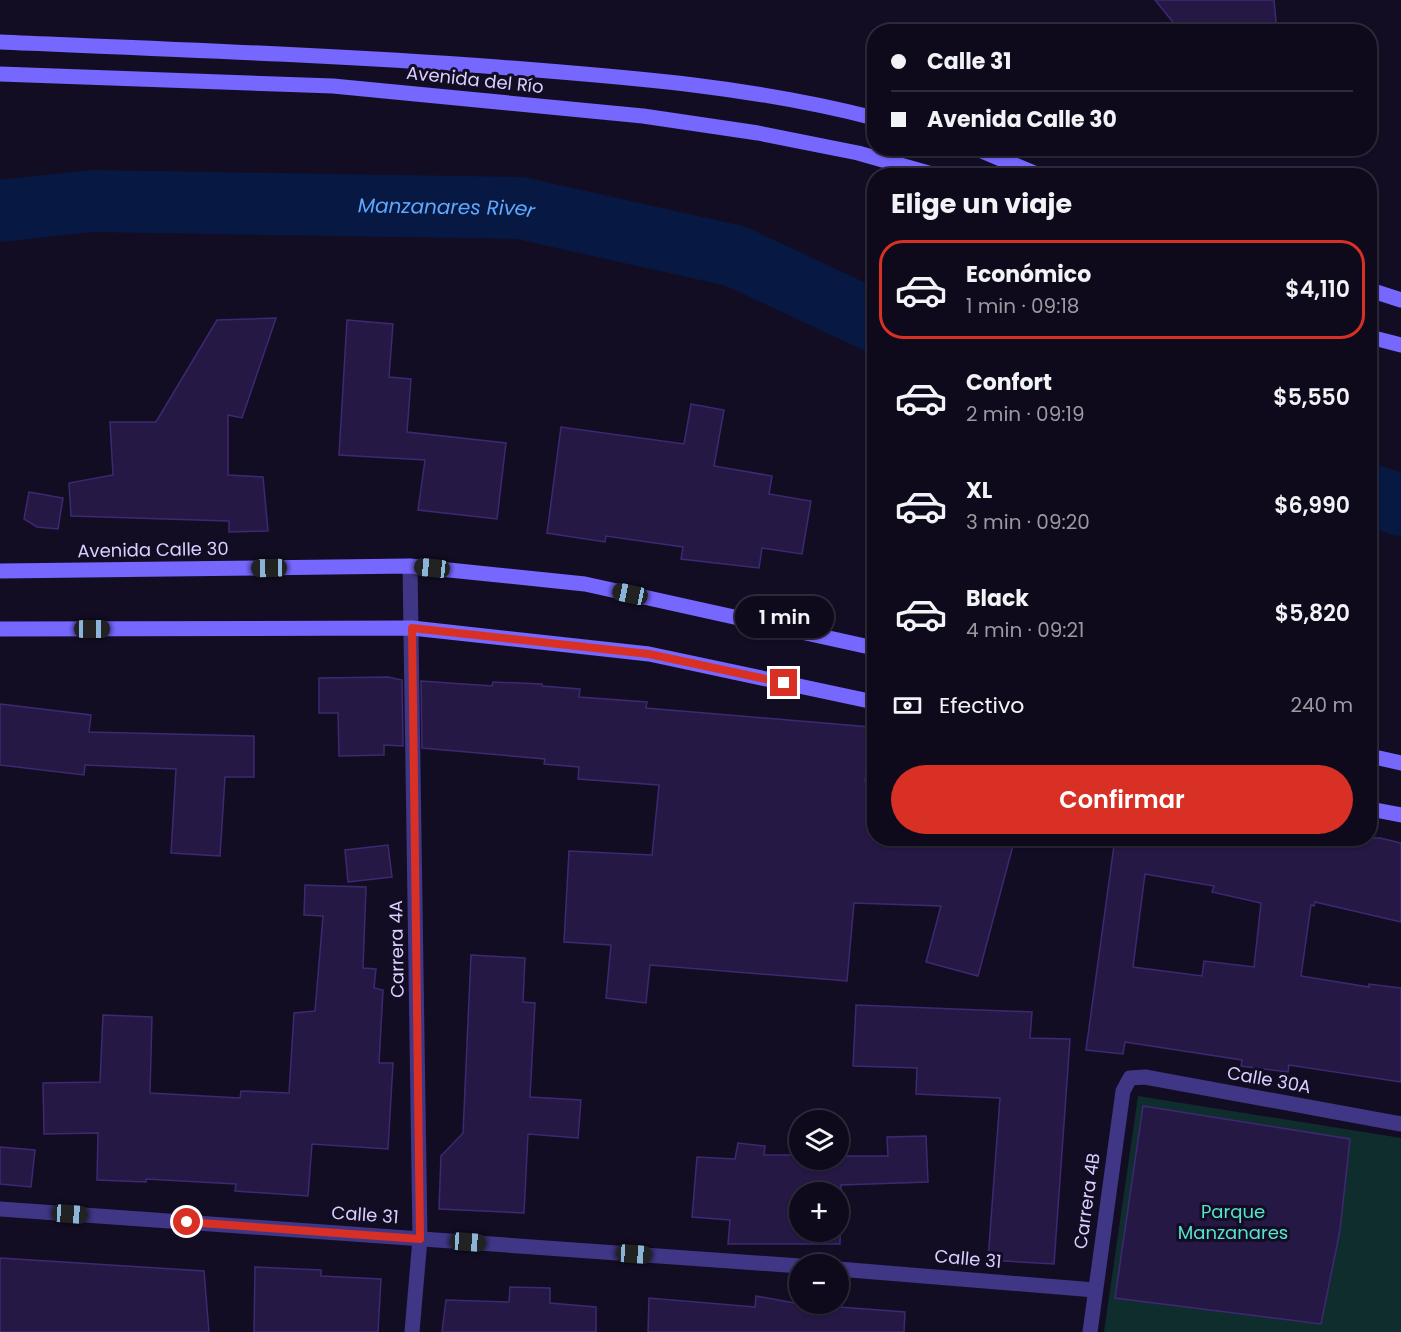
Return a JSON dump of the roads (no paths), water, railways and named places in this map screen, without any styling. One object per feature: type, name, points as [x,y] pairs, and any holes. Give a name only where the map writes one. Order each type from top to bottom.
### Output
[{"type":"main road","name":"Avenida del Río","points":[[0,42],[336,56],[647,78],[765,95],[867,117]]},
{"type":"main road","name":"Avenida del Río","points":[[0,74],[333,86],[643,116],[758,133],[867,156]]},
{"type":"main road","name":"Avenida del Río","points":[[869,156],[911,168]]},
{"type":"main road","points":[[994,156],[1022,168]]},
{"type":"main road","points":[[1377,292],[1401,300]]},
{"type":"main road","points":[[1377,339],[1401,345]]},
{"type":"main road","points":[[0,561],[34,571]]},
{"type":"main road","name":"Avenida Calle 30","points":[[0,571],[410,566],[585,584],[867,646]]},
{"type":"main road","points":[[0,629],[412,628],[649,654],[867,701]]},
{"type":"main road","points":[[1377,758],[1401,763]]},
{"type":"main road","points":[[1377,810],[1401,815]]},
{"type":"street","name":"Carrera 4A","points":[[410,566],[420,1239],[412,1332]]},
{"type":"street","name":"Calle 30A","points":[[1130,1078],[1145,1077],[1401,1124]]},
{"type":"street","name":"Carrera 4B","points":[[1090,1332],[1123,1091],[1130,1078]]},
{"type":"street","name":"Calle 31","points":[[0,1209],[789,1265]]},
{"type":"street","name":"Calle 31","points":[[849,1270],[1095,1290]]},
{"type":"waterway","name":"Manzanares River","points":[[0,211],[92,201],[520,208],[735,256],[867,318]]},
{"type":"waterway","name":"Manzanares River","points":[[1377,497],[1401,505]]},
{"type":"park label","name":"Parque Manzanares","points":[[1233,1222]]}]
